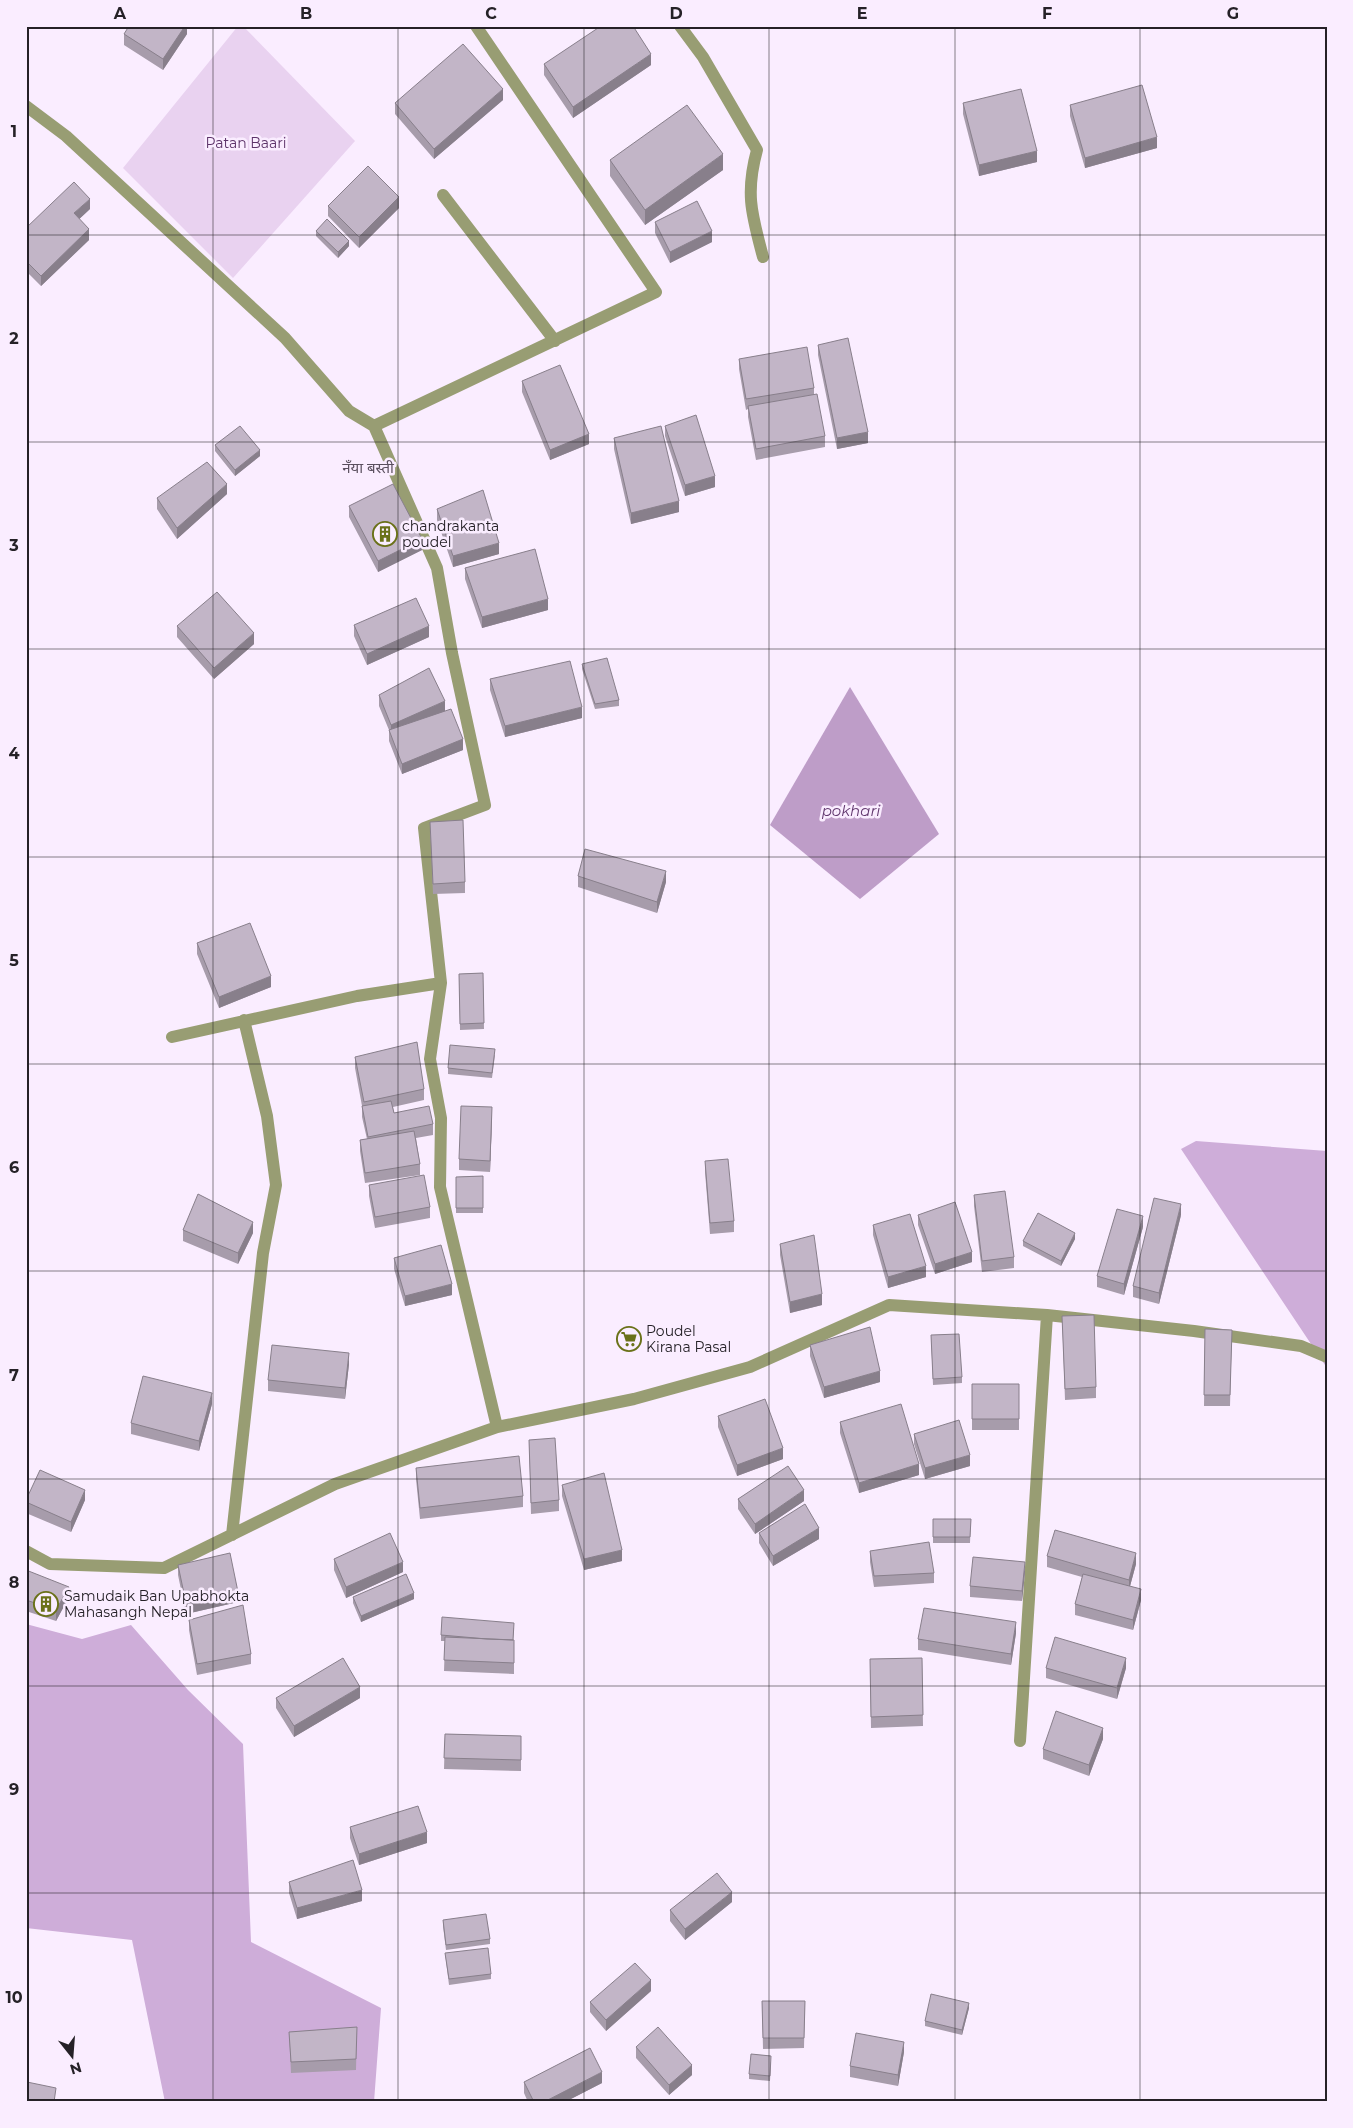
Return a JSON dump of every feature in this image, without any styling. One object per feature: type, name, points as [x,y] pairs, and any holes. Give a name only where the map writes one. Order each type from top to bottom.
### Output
[{"type":"street","points":[[374,426],[656,292],[476,26]]},
{"type":"street","points":[[680,26],[703,57],[757,150],[752,170],[749,198],[763,257]]},
{"type":"street","points":[[26,106],[66,136],[285,338],[349,411],[374,426],[437,568],[452,654],[485,805],[424,828],[440,983],[430,1060],[441,1118],[440,1187],[497,1427]]},
{"type":"street","points":[[443,195],[555,341]]},
{"type":"street","points":[[172,1037],[357,996],[440,983]]},
{"type":"street","points":[[232,1535],[263,1253],[276,1186],[267,1116],[244,1020]]},
{"type":"street","points":[[26,1552],[50,1564],[164,1568],[335,1484],[497,1427],[634,1399],[750,1367],[889,1305],[1047,1314],[1194,1331],[1301,1346],[1327,1357]]},
{"type":"street","points":[[1020,1741],[1047,1314]]},
{"type":"green space","name":"Patan Baari","points":[[238,26],[243,26],[355,141],[233,278],[123,168]]},
{"type":"shaded area","points":[[1196,1141],[1327,1151],[1327,1368],[1181,1149]]},
{"type":"shaded area","points":[[26,1624],[82,1639],[131,1625],[188,1690],[243,1744],[251,1942],[381,2008],[374,2102],[165,2102],[132,1940],[26,1928]]},
{"type":"water","name":"pokhari","points":[[850,687],[939,834],[860,899],[770,825]]},
{"type":"building","points":[[129,26],[185,26],[163,59],[124,34]]},
{"type":"building","points":[[601,26],[633,26],[651,54],[573,107],[544,64]]},
{"type":"building","points":[[463,44],[503,89],[434,149],[395,103]]},
{"type":"building","points":[[1142,85],[1157,137],[1085,158],[1070,105]]},
{"type":"building","points":[[1021,89],[1037,151],[979,165],[963,103]]},
{"type":"building","points":[[687,105],[723,154],[645,210],[610,160]]},
{"type":"building","points":[[368,166],[399,197],[359,237],[328,206]]},
{"type":"building","points":[[74,182],[90,199],[74,213],[89,229],[41,276],[26,261],[26,228]]},
{"type":"building","points":[[697,201],[712,231],[670,252],[655,222]]},
{"type":"building","points":[[327,219],[349,241],[338,252],[316,231]]},
{"type":"building","points":[[848,338],[868,432],[837,438],[818,345]]},
{"type":"building","points":[[807,347],[814,388],[746,399],[739,359]]},
{"type":"building","points":[[560,365],[589,434],[550,450],[522,381]]},
{"type":"building","points":[[817,394],[825,436],[756,449],[748,406]]},
{"type":"building","points":[[696,415],[715,476],[685,485],[665,426]]},
{"type":"building","points":[[240,426],[260,450],[235,470],[215,445]]},
{"type":"building","points":[[661,426],[679,501],[631,513],[614,438]]},
{"type":"building","points":[[207,462],[227,484],[177,528],[157,498]]},
{"type":"building","name":"chandrakanta poudel","points":[[393,484],[422,539],[378,561],[349,506]]},
{"type":"building","points":[[483,490],[499,543],[453,556],[437,509]]},
{"type":"building","points":[[535,549],[548,599],[482,617],[465,568]]},
{"type":"building","points":[[217,592],[254,633],[214,668],[177,626]]},
{"type":"building","points":[[416,598],[429,626],[367,654],[354,625]]},
{"type":"building","points":[[607,658],[619,700],[595,704],[582,664]]},
{"type":"building","points":[[570,661],[582,707],[505,726],[490,679]]},
{"type":"building","points":[[429,668],[445,701],[391,725],[379,695]]},
{"type":"building","points":[[451,709],[463,739],[402,764],[389,730]]},
{"type":"building","points":[[463,820],[465,882],[433,884],[430,822]]},
{"type":"building","points":[[585,849],[666,871],[657,902],[578,876]]},
{"type":"building","points":[[250,923],[271,976],[219,997],[197,943]]},
{"type":"building","points":[[483,973],[484,1023],[460,1024],[459,974]]},
{"type":"building","points":[[417,1042],[424,1089],[364,1102],[355,1057]]},
{"type":"building","points":[[450,1045],[495,1049],[492,1073],[448,1068]]},
{"type":"building","points":[[391,1101],[394,1113],[429,1106],[433,1124],[368,1137],[362,1106]]},
{"type":"building","points":[[461,1106],[492,1107],[490,1161],[459,1159]]},
{"type":"building","points":[[414,1131],[420,1164],[365,1173],[360,1140]]},
{"type":"building","points":[[728,1159],[734,1221],[710,1223],[705,1161]]},
{"type":"building","points":[[424,1175],[430,1207],[375,1217],[369,1185]]},
{"type":"building","points":[[483,1176],[483,1208],[456,1208],[456,1177]]},
{"type":"building","points":[[1005,1191],[1014,1257],[982,1261],[974,1195]]},
{"type":"building","points":[[198,1194],[253,1222],[238,1253],[183,1230]]},
{"type":"building","points":[[1154,1198],[1181,1204],[1159,1293],[1133,1286]]},
{"type":"building","points":[[955,1202],[972,1252],[935,1264],[918,1215]]},
{"type":"building","points":[[1117,1209],[1143,1216],[1124,1284],[1097,1276]]},
{"type":"building","points":[[1038,1213],[1075,1233],[1061,1261],[1023,1241]]},
{"type":"building","points":[[910,1214],[926,1266],[888,1277],[873,1225]]},
{"type":"building","points":[[814,1235],[822,1294],[790,1302],[780,1244]]},
{"type":"building","points":[[441,1245],[452,1284],[405,1296],[394,1258]]},
{"type":"building","points":[[1094,1315],[1096,1387],[1065,1389],[1062,1316]]},
{"type":"building","points":[[870,1327],[880,1371],[824,1387],[810,1345]]},
{"type":"building","points":[[1205,1329],[1232,1330],[1230,1395],[1204,1395]]},
{"type":"building","points":[[959,1334],[962,1377],[933,1379],[931,1335]]},
{"type":"building","points":[[272,1345],[349,1353],[345,1388],[268,1380]]},
{"type":"building","points":[[143,1376],[212,1393],[199,1441],[131,1423]]},
{"type":"building","points":[[972,1384],[1019,1384],[1019,1419],[972,1419]]},
{"type":"building","points":[[765,1399],[783,1448],[737,1465],[718,1416]]},
{"type":"building","points":[[901,1404],[919,1464],[859,1483],[840,1422]]},
{"type":"building","points":[[959,1420],[970,1455],[925,1468],[914,1434]]},
{"type":"building","points":[[555,1438],[559,1500],[531,1503],[529,1440]]},
{"type":"building","points":[[519,1456],[523,1496],[420,1508],[416,1468]]},
{"type":"building","points":[[788,1466],[804,1490],[755,1524],[738,1499]]},
{"type":"building","points":[[40,1470],[85,1490],[71,1522],[26,1502]]},
{"type":"building","points":[[604,1473],[622,1550],[584,1559],[562,1485]]},
{"type":"building","points":[[805,1504],[819,1528],[773,1556],[759,1533]]},
{"type":"building","points":[[933,1519],[971,1519],[970,1537],[933,1537]]},
{"type":"building","points":[[1055,1530],[1136,1553],[1129,1580],[1047,1556]]},
{"type":"building","points":[[390,1533],[403,1562],[346,1587],[334,1559]]},
{"type":"building","points":[[929,1542],[934,1573],[874,1576],[870,1551]]},
{"type":"building","points":[[230,1553],[238,1592],[186,1603],[178,1565]]},
{"type":"building","points":[[973,1557],[1025,1562],[1022,1591],[970,1586]]},
{"type":"building","points":[[26,1570],[69,1587],[56,1610],[26,1600]]},
{"type":"building","points":[[406,1574],[414,1593],[361,1616],[353,1597]]},
{"type":"building","points":[[1083,1574],[1141,1589],[1133,1620],[1075,1604]]},
{"type":"building","points":[[243,1605],[251,1654],[197,1664],[189,1620]]},
{"type":"building","points":[[924,1608],[1016,1622],[1011,1654],[918,1639]]},
{"type":"building","points":[[442,1617],[514,1623],[513,1640],[441,1635]]},
{"type":"building","points":[[445,1637],[514,1640],[514,1663],[444,1660]]},
{"type":"building","points":[[1055,1637],[1126,1658],[1117,1688],[1046,1668]]},
{"type":"building","points":[[343,1658],[360,1687],[294,1726],[276,1698]]},
{"type":"building","points":[[922,1658],[923,1715],[871,1717],[870,1659]]},
{"type":"building","points":[[1056,1711],[1103,1728],[1089,1765],[1043,1749]]},
{"type":"building","points":[[445,1734],[521,1736],[521,1760],[444,1758]]},
{"type":"building","points":[[418,1806],[427,1832],[359,1854],[350,1827]]},
{"type":"building","points":[[353,1860],[362,1890],[297,1908],[289,1882]]},
{"type":"building","points":[[717,1873],[732,1892],[685,1929],[670,1910]]},
{"type":"building","points":[[486,1914],[490,1939],[446,1945],[443,1920]]},
{"type":"building","points":[[488,1948],[491,1974],[449,1979],[445,1953]]},
{"type":"building","points":[[635,1963],[651,1980],[606,2020],[590,2002]]},
{"type":"building","points":[[931,1994],[969,2003],[962,2030],[925,2021]]},
{"type":"building","points":[[762,2001],[805,2001],[804,2038],[763,2038]]},
{"type":"building","points":[[357,2027],[356,2059],[291,2062],[289,2032]]},
{"type":"building","points":[[658,2027],[692,2065],[669,2085],[636,2047]]},
{"type":"building","points":[[856,2033],[904,2042],[898,2075],[850,2066]]},
{"type":"building","points":[[590,2048],[602,2072],[544,2102],[534,2102],[524,2082]]},
{"type":"building","points":[[751,2054],[771,2056],[770,2076],[749,2074]]},
{"type":"building","points":[[27,2082],[56,2088],[54,2102],[26,2102]]},
{"type":"place","name":"chandrakanta poudel","points":[[385,534]]},
{"type":"place","name":"Poudel Kirana Pasal","points":[[629,1339]]},
{"type":"place","name":"Samudaik Ban Upabhokta Mahasangh Nepal","points":[[46,1604]]},
{"type":"district","name":"नँया बस्ती","points":[[368,467]]}]
